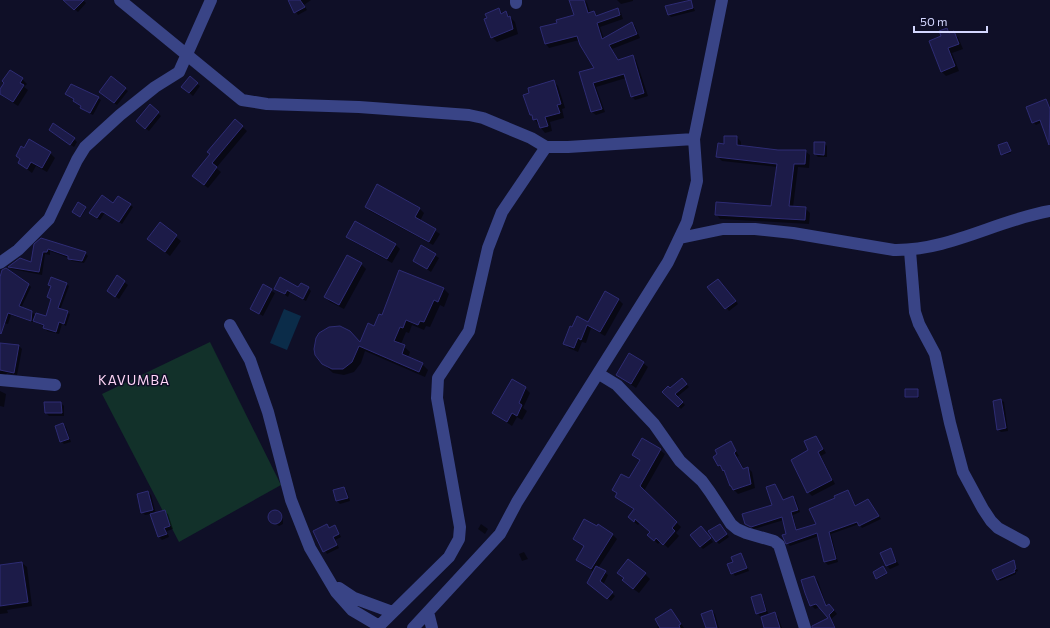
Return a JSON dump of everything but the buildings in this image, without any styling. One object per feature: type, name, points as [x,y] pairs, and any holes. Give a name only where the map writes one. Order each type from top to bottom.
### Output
[{"type":"street","points":[[120,0],[242,100],[267,104],[359,107],[469,115],[483,118],[532,138],[546,147],[694,139]]},
{"type":"street","points":[[0,263],[18,250],[49,219],[77,160],[85,147],[149,92],[179,72],[211,0]]},
{"type":"street","points":[[413,628],[500,534],[518,502],[668,262],[680,238],[687,222],[697,181],[694,139],[722,0]]},
{"type":"street","points":[[230,326],[250,360],[268,412],[291,500],[310,548],[328,581],[352,610],[378,627],[449,557],[459,539],[460,527],[437,398],[438,378],[468,331],[488,248],[502,212],[546,147]]},
{"type":"street","points":[[680,238],[723,229],[755,229],[793,233],[894,250],[910,251],[934,246],[1029,216],[1050,211]]},
{"type":"street","points":[[910,251],[915,312],[919,324],[935,354],[950,423],[964,472],[983,510],[991,521],[998,528],[1024,542]]},
{"type":"street","points":[[599,374],[617,385],[654,424],[680,461],[702,481],[731,524],[746,534],[768,539],[779,545],[805,628]]},
{"type":"street","points":[[0,380],[54,385]]},
{"type":"street","points":[[328,581],[354,598],[392,612]]},
{"type":"street","points":[[428,612],[432,628]]},
{"type":"green space","points":[[210,342],[281,485],[179,542],[102,394]]},
{"type":"water","points":[[284,309],[301,316],[287,350],[270,343]]},
{"type":"district","name":"KAVUMBA","points":[[134,380]]}]
